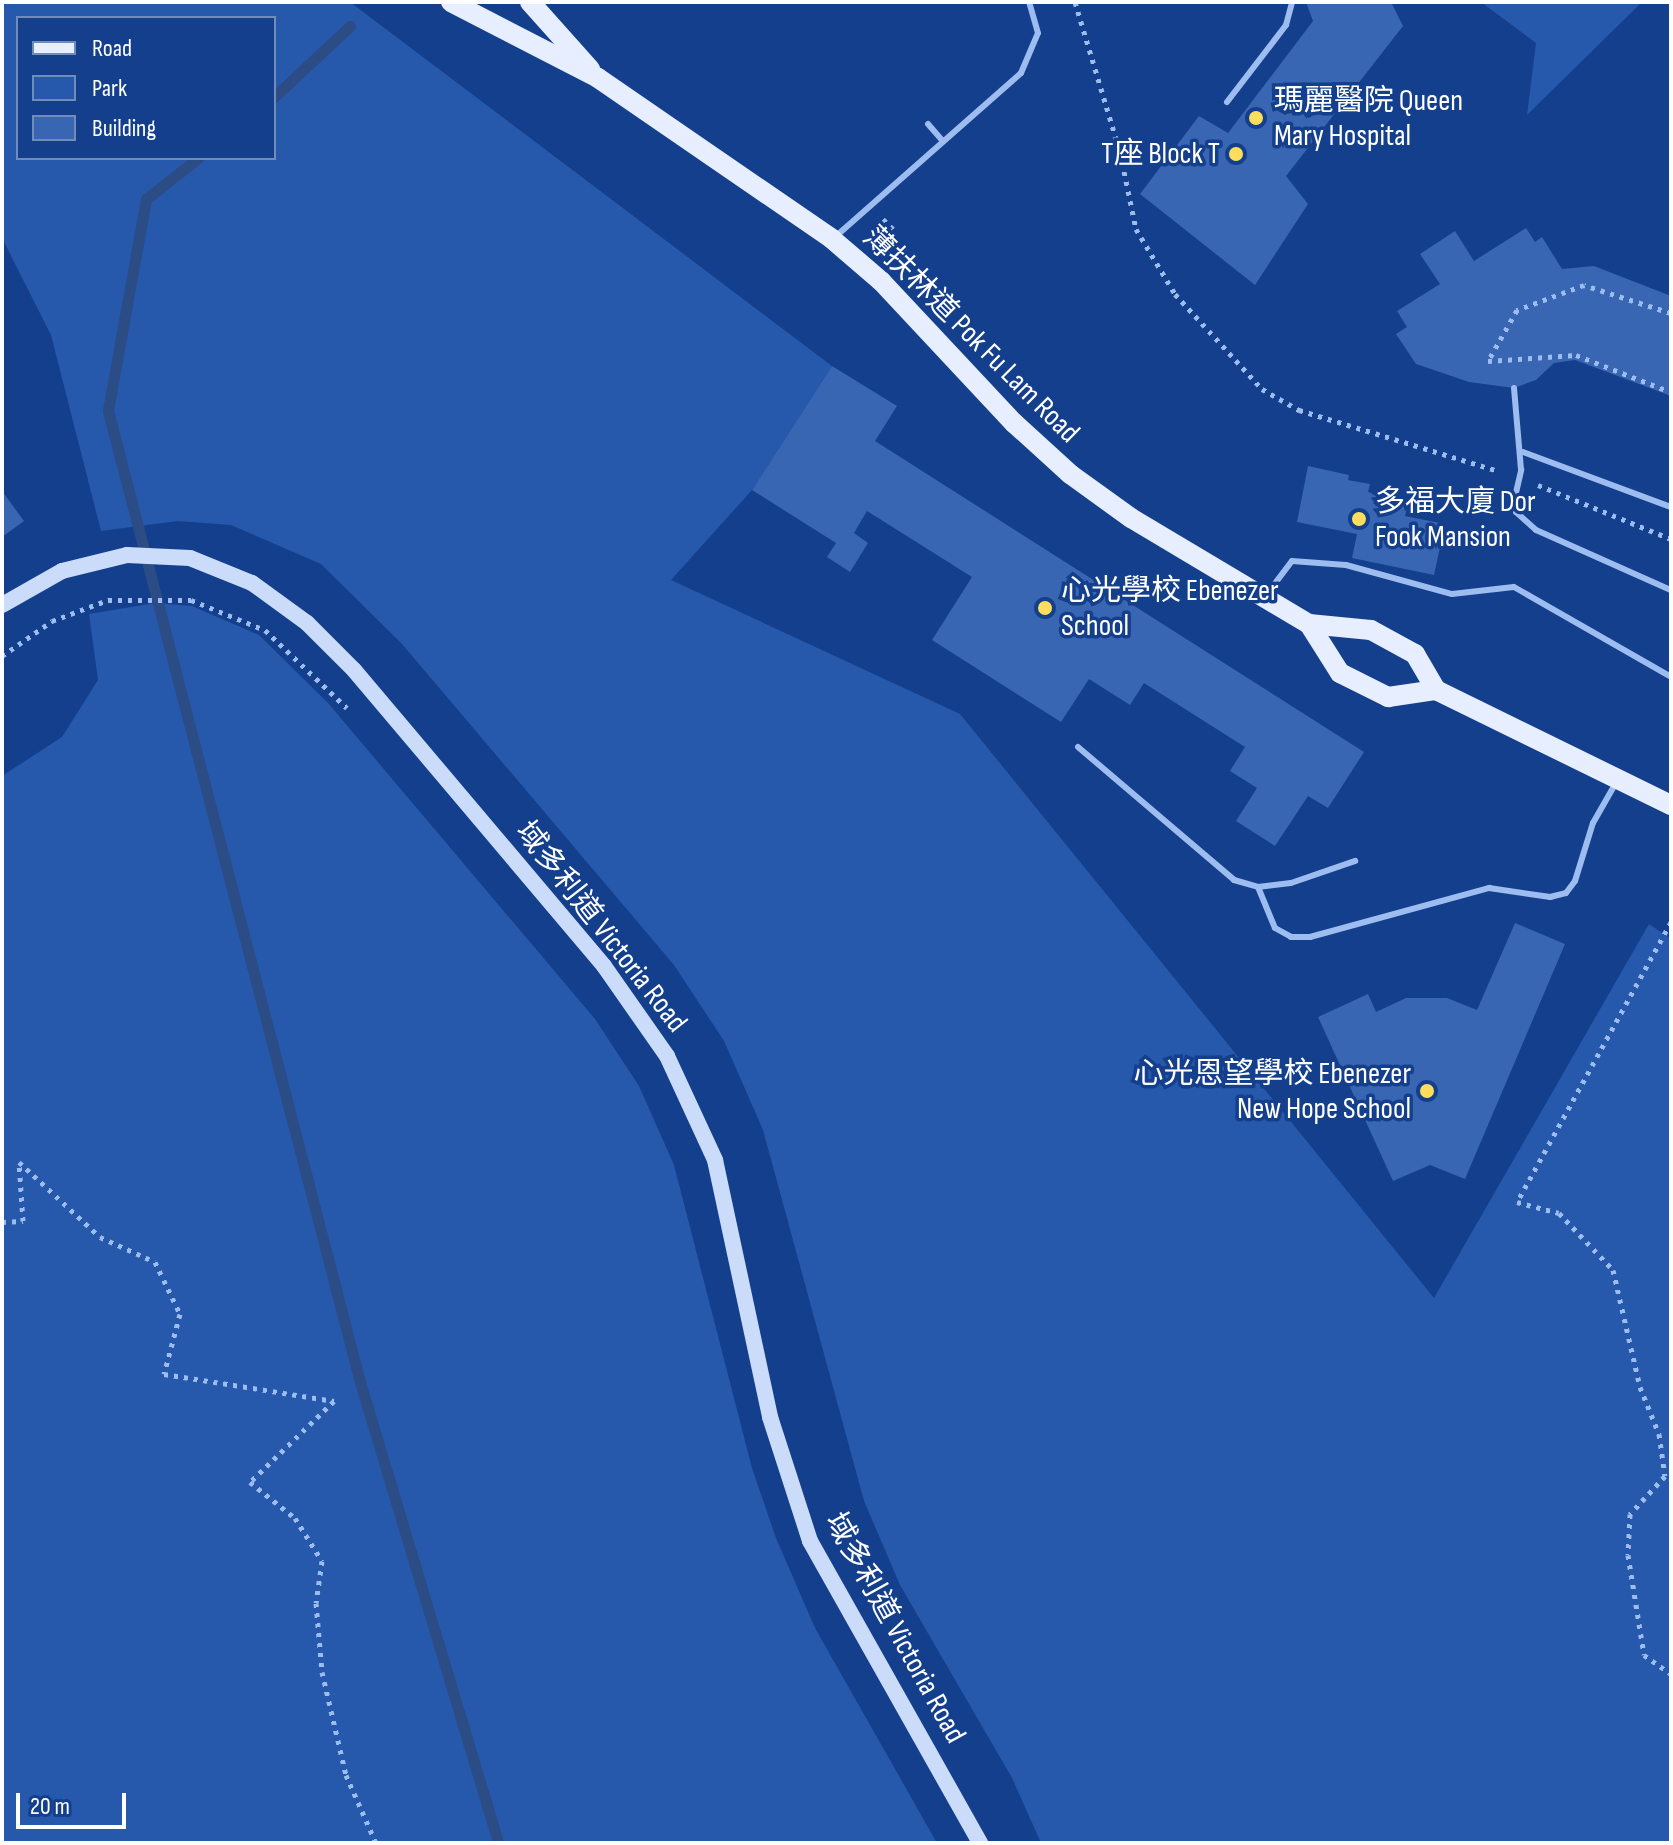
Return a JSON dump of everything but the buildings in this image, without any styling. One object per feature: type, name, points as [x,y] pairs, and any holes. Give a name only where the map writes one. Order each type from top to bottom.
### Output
[{"type":"main road","name":"薄扶林道 Pok Fu Lam Road","points":[[451,2],[598,78],[832,239],[881,281],[1014,423],[1070,474],[1263,599],[1309,624],[1371,630],[1415,654],[1436,690],[1388,697],[1340,673],[1309,624]]},
{"type":"main road","name":"薄扶林道 Pok Fu Lam Road","points":[[530,2],[598,78]]},
{"type":"main road","name":"域多利道 Victoria Road","points":[[2,605],[62,571],[127,555],[190,558],[221,568],[283,603],[354,670],[573,928],[649,1029],[683,1085],[725,1198],[770,1417],[796,1506],[827,1575],[940,1765],[980,1843]]},
{"type":"main road","points":[[1436,690],[1671,805]]},
{"type":"lane","points":[[832,239],[1021,73],[1038,33],[1029,2]]},
{"type":"lane","points":[[1227,102],[1286,25],[1292,2]]},
{"type":"lane","points":[[928,124],[943,141]]},
{"type":"lane","points":[[1514,388],[1523,452],[1515,497],[1516,512],[1536,530],[1671,590]]},
{"type":"lane","points":[[1523,452],[1671,507]]},
{"type":"lane","points":[[1263,599],[1292,561],[1346,565],[1452,594],[1514,587],[1671,677]]},
{"type":"lane","points":[[1078,747],[1210,863],[1234,880],[1258,887],[1291,883],[1355,861]]},
{"type":"lane","points":[[1258,887],[1275,928],[1291,937],[1310,937],[1489,888],[1550,897],[1566,893],[1575,881],[1593,823],[1618,778]]},
{"type":"path","points":[[1075,2],[1120,152],[1136,229],[1175,294],[1262,389],[1299,410],[1502,472]]},
{"type":"path","points":[[1671,313],[1584,285],[1517,310],[1488,361],[1576,355],[1671,392]]},
{"type":"path","points":[[1529,482],[1671,539]]},
{"type":"path","points":[[2,656],[30,633],[78,609],[108,600],[166,597],[216,607],[265,630]]},
{"type":"path","points":[[1671,922],[1517,1202],[1559,1213],[1613,1270],[1640,1387],[1659,1434],[1665,1476],[1630,1514],[1628,1555],[1644,1655],[1671,1674]]},
{"type":"path","points":[[2,1222],[23,1221],[19,1162],[100,1237],[155,1262],[180,1314],[164,1374],[334,1401],[250,1482],[295,1518],[322,1561],[316,1603],[322,1672],[346,1775],[376,1843]]},
{"type":"green space","points":[[2,2],[350,2],[832,366],[752,490],[671,580],[960,714],[1434,1298],[1649,924],[1671,939],[1671,1843],[1041,1843],[1012,1778],[900,1585],[864,1501],[763,1130],[724,1041],[674,965],[402,644],[321,564],[231,525],[178,521],[101,531],[51,335],[2,238]]},
{"type":"green space","points":[[1481,2],[1642,2],[1527,115],[1536,43]]},
{"type":"green space","points":[[155,603],[192,606],[259,635],[328,703],[595,1019],[639,1086],[674,1165],[752,1468],[776,1538],[815,1628],[937,1843],[2,1843],[2,776],[62,737],[98,680],[89,614]]},
{"type":"waterway","points":[[276,95],[350,26]]},
{"type":"waterway","points":[[195,160],[146,199],[108,411],[360,1382],[498,1843]]},
{"type":"place","name":"瑪麗醫院 Queen Mary Hospital","points":[[1256,118]]},
{"type":"place","name":"T座 Block T","points":[[1236,154]]},
{"type":"place","name":"多福大廈 Dor Fook Mansion","points":[[1359,519]]},
{"type":"place","name":"心光學校 Ebenezer School","points":[[1045,608]]},
{"type":"place","name":"心光恩望學校 Ebenezer New Hope School","points":[[1427,1091]]}]
